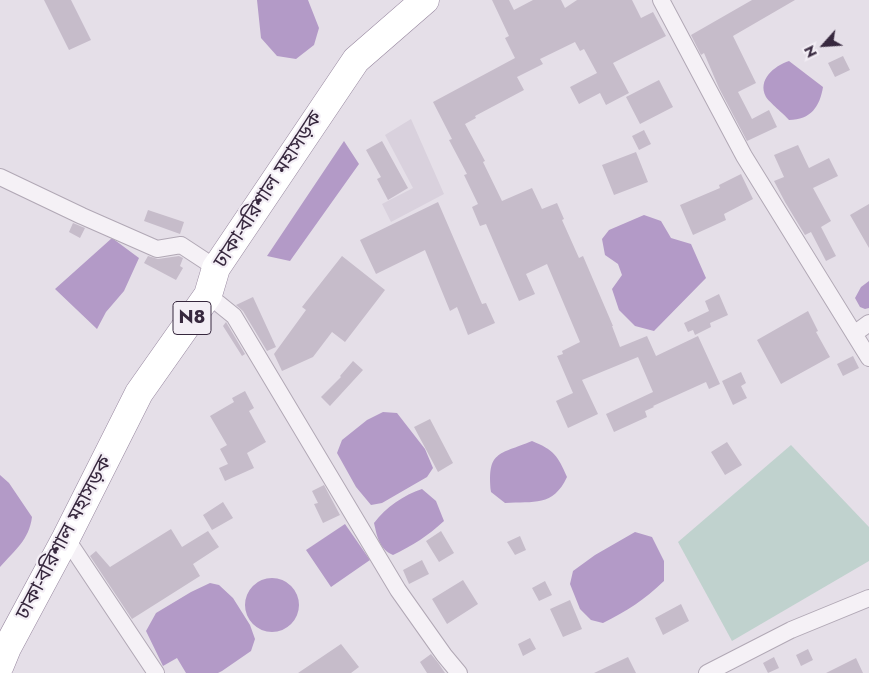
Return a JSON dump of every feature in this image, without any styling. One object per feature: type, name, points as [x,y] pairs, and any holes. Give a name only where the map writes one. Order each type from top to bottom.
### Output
[{"type":"highway","name":"ঢাকা-বরিশাল মহাসড়ক","points":[[0,665],[7,648],[66,538],[139,393],[208,295],[216,268],[356,60],[425,0]]},
{"type":"street","points":[[662,0],[744,156],[869,358]]},
{"type":"street","points":[[0,176],[157,250],[181,245],[216,268]]},
{"type":"street","points":[[208,295],[234,316],[398,590],[459,673]]},
{"type":"street","points":[[854,334],[869,323]]},
{"type":"street","points":[[66,538],[156,673]]},
{"type":"street","points":[[707,673],[791,630],[869,598]]},
{"type":"shaded area","points":[[257,0],[308,0],[319,28],[314,45],[296,59],[277,56],[261,38]]},
{"type":"shaded area","points":[[789,61],[823,87],[817,106],[809,115],[789,120],[766,97],[764,85],[765,79],[773,70]]},
{"type":"shaded area","points":[[411,119],[444,194],[391,222],[382,204],[413,188],[385,135]]},
{"type":"shaded area","points":[[344,141],[359,164],[290,261],[267,256]]},
{"type":"shaded area","points":[[644,215],[661,221],[671,238],[691,244],[706,278],[654,331],[635,326],[619,310],[612,289],[622,275],[618,264],[605,255],[602,239],[609,230]]},
{"type":"shaded area","points":[[112,238],[139,258],[124,291],[106,312],[97,329],[55,289]]},
{"type":"shaded area","points":[[869,281],[869,308],[865,309],[860,307],[855,298],[861,287]]},
{"type":"shaded area","points":[[383,412],[397,413],[425,449],[433,468],[427,477],[382,503],[371,505],[356,487],[337,453],[342,440],[367,420]]},
{"type":"shaded area","points":[[532,441],[554,454],[567,477],[562,487],[549,498],[542,501],[505,503],[491,492],[490,479],[493,462],[503,452]]},
{"type":"shaded area","points":[[791,445],[869,527],[869,561],[732,641],[678,542]]},
{"type":"shaded area","points":[[0,475],[9,483],[32,517],[25,538],[0,567]]},
{"type":"shaded area","points":[[422,489],[436,501],[444,521],[420,540],[393,555],[382,546],[374,523],[396,502]]},
{"type":"shaded area","points":[[345,524],[370,560],[331,587],[306,550]]},
{"type":"shaded area","points":[[635,532],[652,537],[664,561],[664,581],[642,599],[612,619],[603,623],[591,620],[580,609],[570,584],[573,571],[595,555]]},
{"type":"shaded area","points":[[272,578],[282,580],[291,586],[297,595],[299,605],[297,615],[291,624],[282,630],[272,632],[262,630],[253,624],[247,615],[245,605],[247,595],[253,586],[262,580]]},
{"type":"shaded area","points":[[210,583],[219,585],[233,598],[250,625],[255,639],[251,651],[218,673],[186,673],[177,658],[163,666],[146,631],[156,613]]},
{"type":"building","points":[[44,0],[71,0],[91,40],[69,50]]},
{"type":"building","points":[[492,0],[509,0],[514,10],[533,0],[561,0],[565,8],[577,0],[632,0],[641,18],[653,12],[666,36],[613,63],[629,93],[606,105],[600,93],[579,104],[570,87],[597,73],[584,49],[580,51],[575,42],[540,59],[543,64],[517,77],[524,90],[475,116],[476,118],[465,124],[485,161],[483,162],[502,201],[532,188],[542,209],[557,203],[564,219],[562,220],[579,258],[583,256],[620,347],[647,336],[656,356],[698,336],[720,384],[709,389],[706,382],[653,406],[645,411],[647,417],[614,432],[606,414],[653,392],[638,357],[582,380],[598,414],[568,428],[556,401],[573,393],[557,356],[563,354],[562,351],[580,342],[547,264],[526,274],[535,294],[519,301],[486,224],[480,226],[472,207],[478,204],[464,175],[467,174],[449,140],[452,139],[433,102],[515,58],[505,38],[509,36]]},
{"type":"building","points":[[752,0],[795,0],[733,36],[756,83],[738,92],[752,119],[769,110],[777,127],[747,141],[719,88],[704,53],[701,55],[691,35]]},
{"type":"building","points":[[843,56],[850,70],[835,77],[828,63]]},
{"type":"building","points":[[659,80],[673,107],[640,124],[626,97]]},
{"type":"building","points":[[644,130],[651,144],[639,150],[632,136]]},
{"type":"building","points":[[382,141],[408,188],[388,200],[377,179],[381,177],[366,150]]},
{"type":"building","points":[[798,145],[809,168],[829,158],[838,176],[813,188],[831,221],[821,227],[836,256],[826,261],[811,232],[805,235],[774,181],[784,177],[774,155]]},
{"type":"building","points":[[636,152],[648,182],[614,195],[602,165]]},
{"type":"building","points":[[741,174],[753,199],[724,214],[726,220],[693,235],[680,205],[720,188],[719,185]]},
{"type":"building","points":[[438,202],[482,304],[486,303],[495,323],[468,335],[457,307],[450,311],[425,250],[376,274],[360,240]]},
{"type":"building","points":[[869,204],[869,248],[850,215]]},
{"type":"building","points":[[148,210],[184,222],[180,234],[144,221]]},
{"type":"building","points":[[73,223],[85,228],[80,238],[69,232]]},
{"type":"building","points":[[148,256],[158,259],[179,256],[183,258],[180,266],[183,268],[176,280],[144,263]]},
{"type":"building","points":[[342,256],[385,290],[345,342],[332,332],[313,357],[282,371],[274,354],[306,310],[302,307]]},
{"type":"building","points":[[719,294],[728,315],[710,323],[711,327],[695,335],[693,330],[688,332],[684,323],[709,311],[705,301]]},
{"type":"building","points":[[253,297],[276,347],[267,351],[243,311],[236,305]]},
{"type":"building","points":[[808,311],[818,331],[816,332],[830,357],[781,384],[757,340]]},
{"type":"building","points":[[226,322],[245,354],[242,356],[223,326]]},
{"type":"building","points":[[853,356],[859,368],[843,376],[837,364]]},
{"type":"building","points":[[353,361],[363,370],[330,406],[321,397],[341,377]]},
{"type":"building","points":[[741,372],[746,383],[741,386],[747,398],[733,405],[722,381]]},
{"type":"building","points":[[245,391],[254,408],[249,411],[266,442],[247,453],[254,468],[225,481],[219,468],[228,464],[220,449],[227,445],[210,416],[234,402],[232,398]]},
{"type":"building","points":[[430,419],[453,463],[438,472],[414,427]]},
{"type":"building","points":[[727,442],[742,465],[725,475],[711,452]]},
{"type":"building","points":[[324,485],[340,515],[323,523],[314,504],[318,503],[312,491]]},
{"type":"building","points":[[223,502],[233,518],[212,530],[203,515]]},
{"type":"building","points":[[171,529],[182,547],[208,531],[219,547],[193,564],[200,576],[132,619],[90,556],[96,551],[110,567]]},
{"type":"building","points":[[441,531],[454,553],[439,562],[426,541]]},
{"type":"building","points":[[520,536],[526,550],[515,555],[507,542]]},
{"type":"building","points":[[422,560],[429,574],[409,584],[403,570]]},
{"type":"building","points":[[463,580],[478,604],[447,624],[432,599]]},
{"type":"building","points":[[545,581],[552,595],[539,601],[532,588]]},
{"type":"building","points":[[570,600],[582,629],[563,637],[550,609]]},
{"type":"building","points":[[681,604],[689,621],[663,635],[655,618]]},
{"type":"building","points":[[530,638],[536,649],[523,656],[518,644]]},
{"type":"building","points":[[341,644],[359,667],[351,673],[298,673]]},
{"type":"building","points":[[808,649],[813,660],[801,666],[796,655]]},
{"type":"building","points":[[431,654],[445,673],[427,673],[420,662]]},
{"type":"building","points":[[628,657],[636,673],[594,673]]},
{"type":"building","points":[[774,657],[779,668],[768,673],[763,663]]},
{"type":"building","points":[[856,658],[863,673],[826,673]]}]
